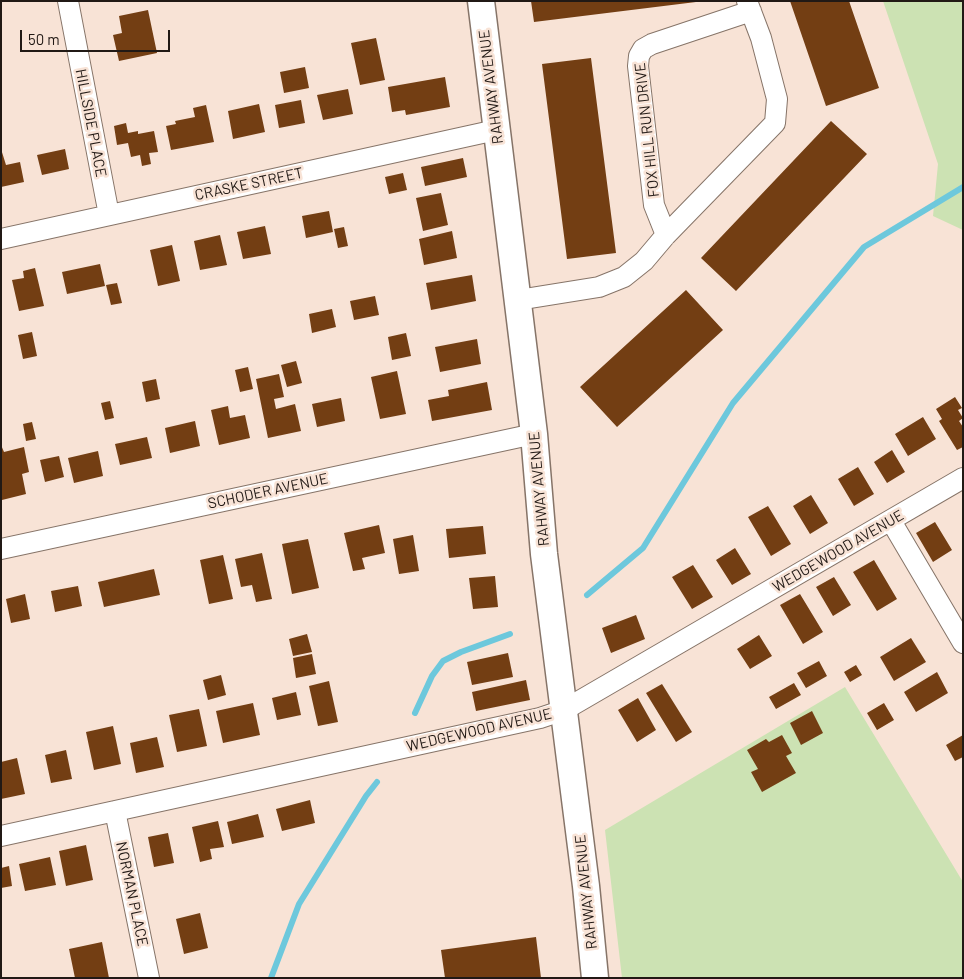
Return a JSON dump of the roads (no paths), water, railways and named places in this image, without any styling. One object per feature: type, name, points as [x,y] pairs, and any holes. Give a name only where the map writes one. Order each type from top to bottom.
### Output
[{"type":"street","name":"HILLSIDE PLACE","points":[[68,1],[109,215]]},
{"type":"street","name":"RAHWAY AVENUE","points":[[481,1],[534,434],[544,554],[595,978]]},
{"type":"street","name":"FOX HILL RUN DRIVE","points":[[518,300],[599,287],[612,283],[634,270],[775,123],[777,99],[761,38],[749,6],[652,44],[643,49],[639,56],[638,66],[654,205],[666,235]]},
{"type":"street","name":"CRASKE STREET","points":[[1,239],[496,130]]},
{"type":"street","name":"SCHODER AVENUE","points":[[1,549],[534,434]]},
{"type":"street","name":"WEDGEWOOD AVENUE","points":[[1,836],[540,718],[564,710],[963,478]]},
{"type":"street","points":[[891,521],[963,643]]},
{"type":"street","name":"NORMAN PLACE","points":[[115,811],[150,978]]},
{"type":"waterway","points":[[587,595],[643,548],[733,403],[864,247],[963,187]]},
{"type":"waterway","points":[[415,713],[432,676],[443,661],[461,652],[510,634]]},
{"type":"waterway","points":[[271,978],[299,904],[366,796],[377,782]]}]
